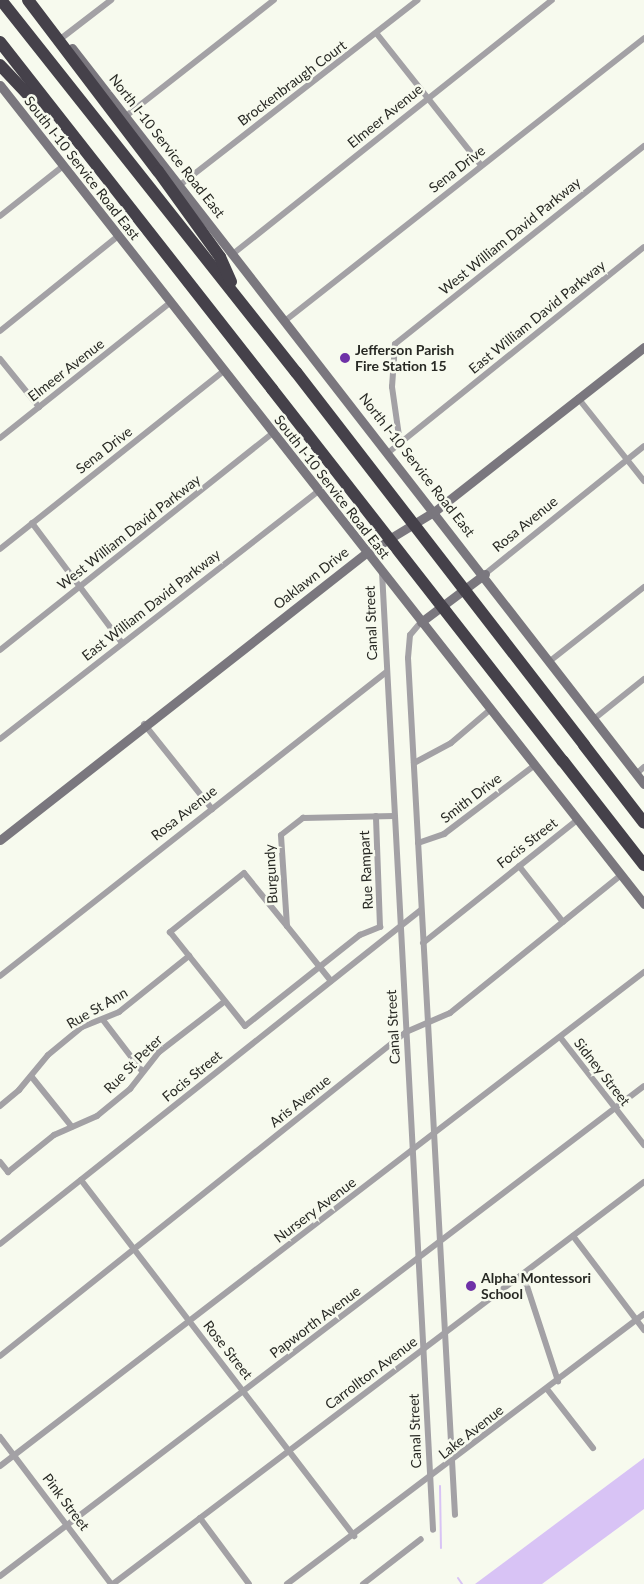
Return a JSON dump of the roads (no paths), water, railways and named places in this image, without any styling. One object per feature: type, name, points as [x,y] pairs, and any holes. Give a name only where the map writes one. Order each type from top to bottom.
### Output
[{"type":"highway","points":[[1,0],[296,372],[644,823]]},
{"type":"highway","points":[[28,0],[200,229],[241,302]]},
{"type":"highway","points":[[0,42],[644,865]]},
{"type":"highway","points":[[0,65],[115,188]]},
{"type":"street","name":"North I-10 Service Road East","points":[[35,0],[485,574],[644,784]]},
{"type":"street","points":[[63,37],[111,0]]},
{"type":"street","points":[[126,116],[274,0]]},
{"type":"street","name":"Brockenbraugh Court","points":[[180,185],[377,34],[418,0]]},
{"type":"street","name":"Elmeer Avenue","points":[[234,253],[552,0]]},
{"type":"street","points":[[377,34],[482,166]]},
{"type":"street","name":"Sena Drive","points":[[286,320],[644,38]]},
{"type":"street","name":"South I-10 Service Road East","points":[[0,86],[644,904]]},
{"type":"street","name":"West William David Parkway","points":[[400,444],[392,387],[393,347],[644,146]]},
{"type":"street","points":[[0,216],[63,166]]},
{"type":"street","points":[[0,331],[118,236]]},
{"type":"street","name":"East William David Parkway","points":[[400,444],[644,247]]},
{"type":"street","name":"Elmeer Avenue","points":[[0,438],[170,303]]},
{"type":"street","name":"Oaklawn Drive","points":[[0,840],[144,724],[366,553],[435,511],[644,347]]},
{"type":"street","points":[[0,359],[39,407]]},
{"type":"street","name":"Sena Drive","points":[[0,549],[224,371]]},
{"type":"street","points":[[578,398],[644,482]]},
{"type":"street","name":"West William David Parkway","points":[[0,650],[273,433]]},
{"type":"street","points":[[389,452],[400,444]]},
{"type":"street","name":"Rosa Avenue","points":[[421,622],[485,574],[644,446]]},
{"type":"street","name":"East William David Parkway","points":[[0,739],[318,491]]},
{"type":"street","points":[[32,523],[122,643]]},
{"type":"street","name":"Canal Street","points":[[382,572],[433,1530]]},
{"type":"street","points":[[550,661],[644,587]]},
{"type":"street","points":[[421,622],[408,645],[426,1023],[455,1515]]},
{"type":"street","name":"Rosa Avenue","points":[[0,976],[386,672]]},
{"type":"street","points":[[594,719],[644,679]]},
{"type":"street","points":[[414,764],[451,744],[491,709]]},
{"type":"street","points":[[144,724],[212,809]]},
{"type":"street","name":"Smith Drive","points":[[418,843],[444,834],[535,765]]},
{"type":"street","points":[[636,774],[644,767]]},
{"type":"street","points":[[376,816],[394,816]]},
{"type":"street","name":"Burgundy","points":[[286,926],[282,835],[303,818],[376,816]]},
{"type":"street","name":"Rue Rampart","points":[[319,967],[382,923],[376,816]]},
{"type":"street","name":"Focis Street","points":[[423,943],[578,820]]},
{"type":"street","points":[[519,866],[563,922]]},
{"type":"street","name":"Burgundy","points":[[189,956],[170,932],[244,873],[331,981]]},
{"type":"street","name":"Aris Avenue","points":[[0,1356],[406,1032],[450,1013],[621,875]]},
{"type":"street","name":"Focis Street","points":[[0,1244],[421,910]]},
{"type":"street","points":[[189,956],[245,1026],[319,967]]},
{"type":"street","name":"Rue St Ann","points":[[0,1106],[31,1076],[48,1055],[82,1027],[103,1020],[189,956]]},
{"type":"street","name":"Nursery Avenue","points":[[0,1466],[433,1136],[644,972]]},
{"type":"street","name":"Rue St Peter","points":[[0,1162],[8,1172],[54,1135],[97,1116],[130,1089],[142,1071],[224,1002]]},
{"type":"street","points":[[103,1020],[142,1071]]},
{"type":"street","name":"Sidney Street","points":[[560,1037],[644,1145]]},
{"type":"street","points":[[31,1076],[72,1127]]},
{"type":"street","name":"Papworth Avenue","points":[[0,1576],[644,1086]]},
{"type":"street","name":"Rose Street","points":[[81,1180],[354,1536]]},
{"type":"street","name":"Carrollton Avenue","points":[[112,1584],[644,1182]]},
{"type":"street","points":[[573,1236],[644,1330]]},
{"type":"street","points":[[523,1274],[558,1381]]},
{"type":"street","name":"Lake Avenue","points":[[287,1584],[429,1480],[644,1314]]},
{"type":"street","points":[[547,1389],[593,1448]]},
{"type":"street","name":"Pink Street","points":[[0,1436],[112,1584]]},
{"type":"street","points":[[200,1518],[249,1584]]},
{"type":"street","points":[[363,1584],[422,1539]]},
{"type":"waterway","points":[[440,1486],[441,1548]]},
{"type":"waterway","points":[[458,1578],[462,1584]]},
{"type":"place","name":"Jefferson Parish Fire Station 15","points":[[345,358]]},
{"type":"place","name":"Alpha Montessori School","points":[[471,1286]]}]
